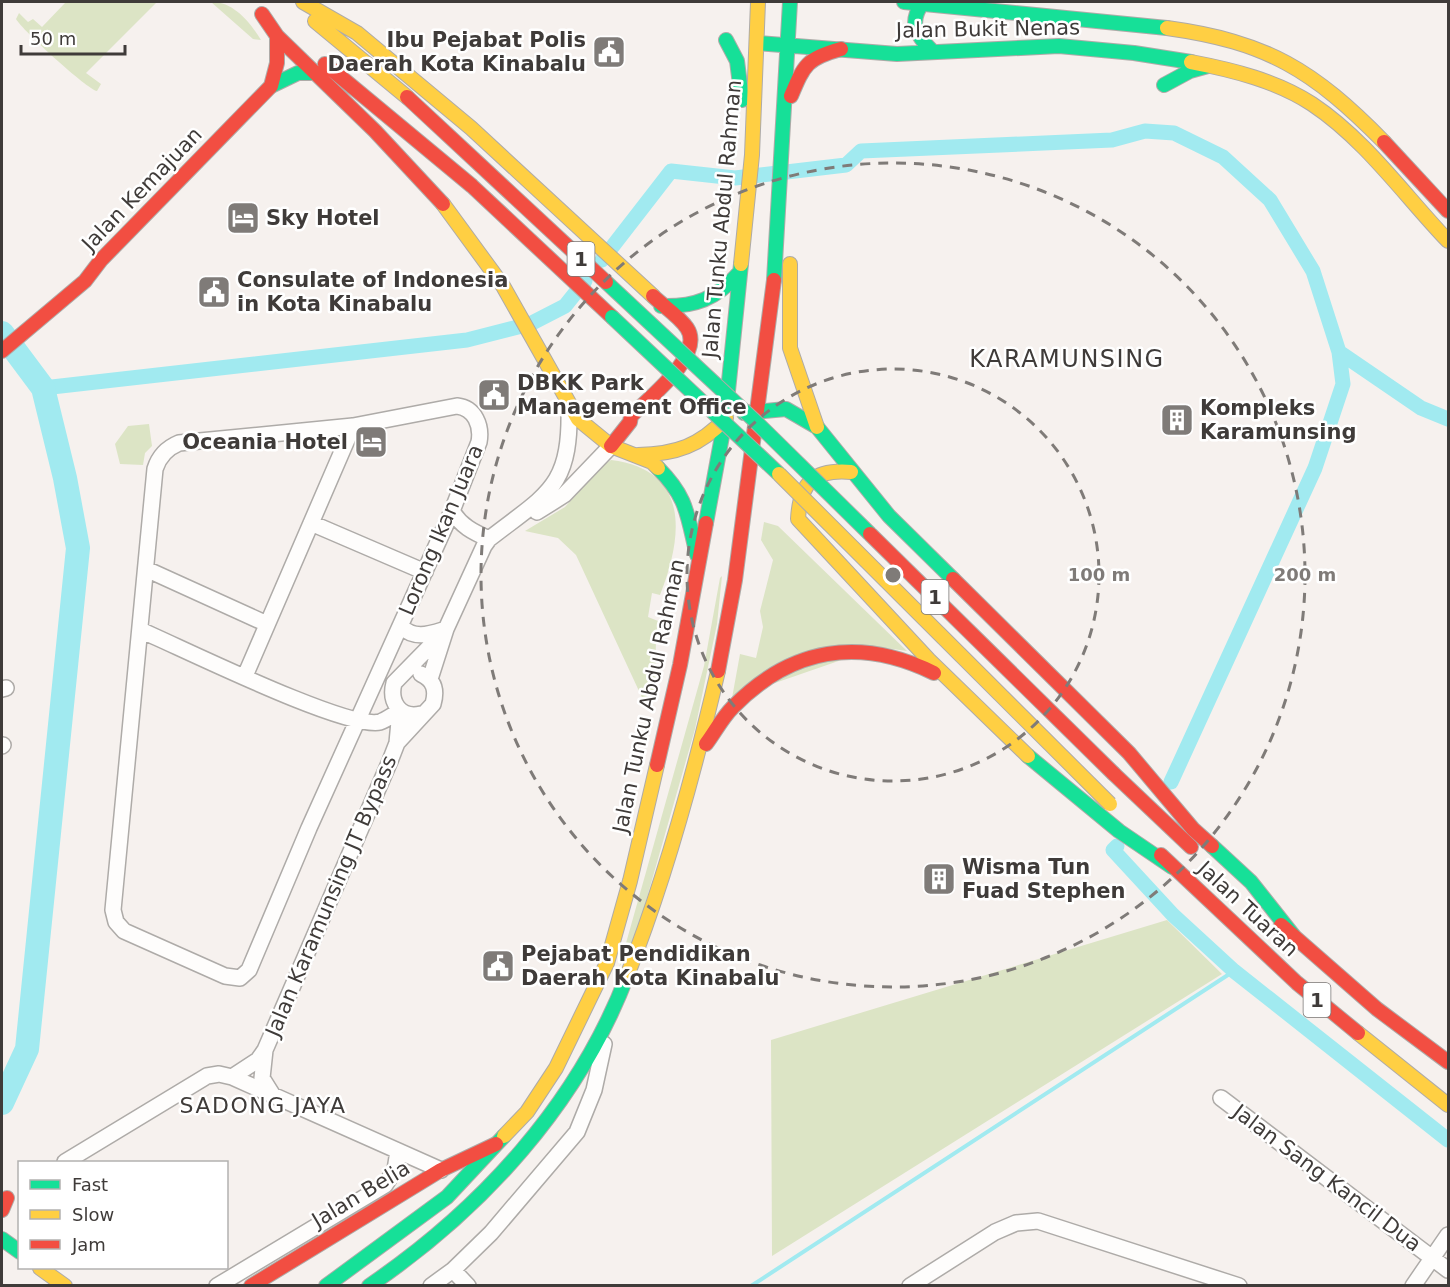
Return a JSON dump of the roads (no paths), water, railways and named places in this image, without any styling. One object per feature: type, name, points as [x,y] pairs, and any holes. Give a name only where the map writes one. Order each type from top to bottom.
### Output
[{"type":"main road","name":"Jalan Tuaran","points":[[293,2],[407,97],[755,421],[1113,774],[1198,854]]},
{"type":"main road","points":[[303,2],[357,33],[471,128],[632,280],[687,328],[692,342],[687,358],[631,416],[630,422],[611,446]]},
{"type":"main road","name":"Jalan Tunku Abdul Rahman","points":[[326,1286],[447,1197],[527,1112],[556,1068],[606,963],[630,881],[680,665],[725,420],[752,155],[758,2]]},
{"type":"main road","points":[[369,1286],[409,1259],[492,1185],[528,1146],[588,1060],[610,1021],[654,907],[699,753],[725,643],[735,580],[774,287],[790,2]]},
{"type":"main road","name":"Jalan Bukit Nenas","points":[[904,2],[977,4],[1063,18],[1169,30],[1260,48],[1307,74],[1338,99],[1449,212]]},
{"type":"main road","points":[[923,2],[914,14],[912,22],[916,33],[933,52]]},
{"type":"main road","name":"Jalan Tuaran","points":[[277,36],[258,11],[376,103],[526,234],[819,512],[970,667],[1172,867],[1297,984],[1449,1106]]},
{"type":"main road","points":[[1063,18],[1159,42],[1166,58]]},
{"type":"main road","points":[[277,36],[435,194],[502,286],[565,392],[568,403],[587,429],[611,446],[652,462],[675,485],[683,498],[699,569],[718,569],[735,580]]},
{"type":"main road","points":[[271,86],[277,63],[277,36]]},
{"type":"main road","points":[[726,40],[734,48],[738,60],[744,110],[753,130]]},
{"type":"main road","name":"Jalan Bukit Nenas","points":[[757,43],[897,54],[1029,46],[1097,48],[1209,66],[1291,92],[1312,104],[1366,152],[1449,241]]},
{"type":"main road","points":[[785,110],[807,61],[813,56],[841,50]]},
{"type":"main road","points":[[1164,84],[1190,71],[1209,66]]},
{"type":"main road","points":[[271,86],[298,73],[316,74]]},
{"type":"main road","name":"Jalan Kemajuan","points":[[2,351],[85,281],[109,251],[271,86]]},
{"type":"main road","points":[[777,224],[788,237],[791,267],[788,318],[790,348],[802,389],[817,427],[851,472],[889,516],[1130,753],[1193,830],[1251,882],[1293,935]]},
{"type":"main road","points":[[661,306],[699,305],[724,290],[739,273]]},
{"type":"main road","points":[[636,455],[667,454],[687,449],[707,440],[747,394],[764,367]]},
{"type":"main road","points":[[725,420],[759,410],[786,409],[817,427]]},
{"type":"main road","points":[[587,429],[613,426],[625,416],[631,416]]},
{"type":"main road","points":[[851,472],[835,469],[806,483],[798,500],[798,519],[952,683],[1066,789],[1128,839],[1172,867]]},
{"type":"main road","points":[[699,753],[732,708],[766,678],[793,663],[840,650],[890,654],[915,661],[952,683]]},
{"type":"main road","name":"Jalan Tuaran","points":[[1241,893],[1377,1009],[1449,1062]]},
{"type":"main road","name":"Jalan Belia","points":[[251,1286],[441,1170],[496,1143]]},
{"type":"main road","points":[[2,1223],[9,1248]]},
{"type":"main road","points":[[41,1269],[65,1286]]},
{"type":"street","name":"Jalan Karamunsing JT Bypass","points":[[265,1050],[397,743],[421,714],[428,710],[435,696],[430,680],[446,629],[492,537],[541,500],[559,478],[569,441],[568,403]]},
{"type":"street","name":"Lorong Ikan Juara","points":[[457,406],[471,411],[480,434],[452,511],[249,970],[240,978],[225,976],[124,931],[114,917],[155,469],[158,461],[171,446],[184,442],[353,426],[457,406]]},
{"type":"street","points":[[245,676],[353,426]]},
{"type":"street","points":[[452,511],[459,522],[473,533],[492,537],[564,495],[611,446]]},
{"type":"street","points":[[311,523],[425,572]]},
{"type":"street","points":[[146,569],[267,624]]},
{"type":"street","points":[[400,626],[408,634],[417,635],[446,629]]},
{"type":"street","points":[[400,626],[398,657],[401,676],[418,672],[430,680]]},
{"type":"street","name":"Jalan Karamunsing JT Bypass","points":[[397,743],[400,711],[393,703],[391,693],[394,683],[446,629]]},
{"type":"street","points":[[140,630],[301,702],[341,715],[358,720],[380,722],[400,711],[411,716],[421,714]]},
{"type":"street","points":[[431,1286],[453,1270],[504,1218],[577,1131],[594,1090],[610,1021]]},
{"type":"street","points":[[232,1077],[258,1060],[265,1050]]},
{"type":"street","points":[[265,1050],[262,1078],[272,1095]]},
{"type":"street","points":[[67,1161],[207,1076],[219,1074],[232,1077],[441,1170]]},
{"type":"street","name":"Jalan Sang Kancil Dua","points":[[1221,1098],[1449,1270]]},
{"type":"street","points":[[217,1286],[385,1185],[395,1170],[398,1151]]},
{"type":"street","points":[[921,1283],[995,1232],[1016,1223],[1038,1221],[1239,1286]]},
{"type":"street","points":[[1413,1286],[1449,1235]]},
{"type":"street","points":[[453,1270],[468,1286]]},
{"type":"waterway","points":[[602,260],[671,171],[735,178],[846,165],[861,151],[1112,140],[1145,131],[1174,133],[1223,157],[1270,200],[1313,271],[1339,352],[1343,384],[1315,468],[1171,782]]},
{"type":"waterway","points":[[43,388],[467,340],[530,324],[565,306],[585,281]]},
{"type":"waterway","points":[[2,333],[43,388],[65,478],[78,548],[27,1049],[2,1103]]},
{"type":"waterway","points":[[1339,352],[1421,408],[1448,419]]},
{"type":"waterway","points":[[1117,846],[1113,850],[1173,915],[1234,971],[1448,1140]]},
{"type":"waterway","points":[[751,1286],[1234,971]]},
{"type":"place","name":"Ibu Pejabat Polis Daerah Kota Kinabalu","points":[[609,52]]},
{"type":"place","name":"Sky Hotel","points":[[243,218]]},
{"type":"place","name":"Consulate of Indonesia in Kota Kinabalu","points":[[214,292]]},
{"type":"place","name":"DBKK Park Management Office","points":[[494,395]]},
{"type":"place","name":"Kompleks Karamunsing","points":[[1177,420]]},
{"type":"place","name":"Oceania Hotel","points":[[371,442]]},
{"type":"place","name":"Wisma Tun Fuad Stephen","points":[[939,879]]},
{"type":"place","name":"Pejabat Pendidikan Daerah Kota Kinabalu","points":[[498,966]]},
{"type":"district","name":"KARAMUNSING","points":[[1067,359]]},
{"type":"district","name":"SADONG JAYA","points":[[263,1105]]}]
